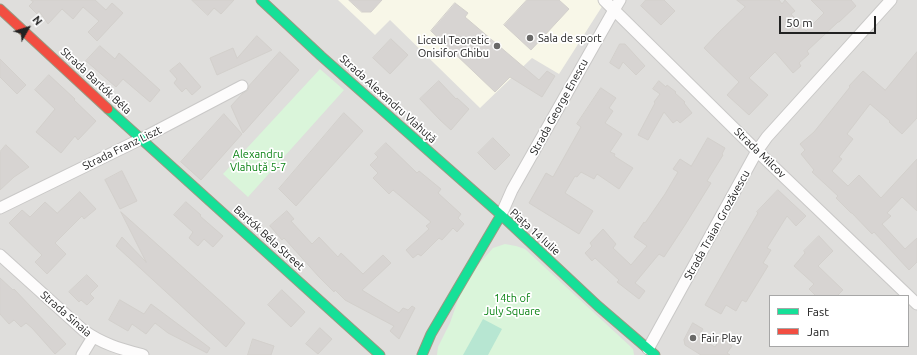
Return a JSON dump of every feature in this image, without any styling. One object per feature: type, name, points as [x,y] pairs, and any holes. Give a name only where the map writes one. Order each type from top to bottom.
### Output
[{"type":"street","name":"Strada Alexandru Vlahuță","points":[[261,0],[316,51],[501,215]]},
{"type":"street","name":"Strada Milcov","points":[[604,0],[757,151],[908,295]]},
{"type":"street","name":"Strada George Enescu","points":[[501,215],[512,190],[620,0]]},
{"type":"street","name":"Strada Traian Grozăvescu","points":[[651,352],[757,151],[767,137],[891,0]]},
{"type":"street","name":"Strada Bartók Béla","points":[[0,9],[141,139]]},
{"type":"street","name":"Strada Franz Liszt","points":[[0,208],[141,139],[242,86]]},
{"type":"street","name":"Bartók Béla Street","points":[[141,139],[380,355]]},
{"type":"street","name":"Piața 14 Iulie","points":[[422,355],[432,334],[501,215],[598,306],[651,352]]},
{"type":"street","name":"Strada Sinaia","points":[[0,255],[93,338],[113,347],[143,355]]},
{"type":"street","name":"Strada Milcov","points":[[909,296],[917,304]]},
{"type":"street","points":[[82,355],[93,338]]},
{"type":"shaded area","points":[[0,0],[917,0],[917,355],[0,355]]},
{"type":"shaded area","name":"Liceul Teoretic Onisifor Ghibu","points":[[338,0],[598,0],[603,5],[559,74],[532,58],[480,108],[390,20],[375,35]]},
{"type":"green space","name":"Alexandru Vlahuță 5-7","points":[[320,69],[344,90],[248,197],[223,174]]},
{"type":"green space","name":"14th of July Square","points":[[505,244],[525,249],[630,346],[633,349],[634,355],[437,355],[438,347],[450,323],[460,294],[477,266],[493,248]]},
{"type":"green space","points":[[483,319],[502,329],[488,355],[463,355]]},
{"type":"building","points":[[31,0],[95,0],[106,10],[112,3],[123,13],[97,41],[88,32],[99,21],[83,7],[73,19],[62,9],[48,24],[39,11],[37,14],[29,6],[33,2]]},
{"type":"building","points":[[192,0],[234,0],[221,14],[214,8],[208,15]]},
{"type":"building","points":[[349,0],[382,0],[371,12],[362,12]]},
{"type":"building","name":"Sala de sport","points":[[527,0],[559,0],[569,9],[531,50],[504,25]]},
{"type":"building","points":[[646,0],[664,0],[675,11],[661,25],[641,6]]},
{"type":"building","points":[[737,0],[779,0],[782,4],[785,0],[795,11],[791,14],[806,31],[824,13],[811,0],[851,0],[856,6],[807,51],[809,54],[799,63],[801,66],[793,73],[775,52],[749,78],[768,95],[749,115],[727,95],[739,82],[704,48],[745,7]]},
{"type":"building","points":[[455,3],[468,13],[465,17],[539,80],[547,71],[555,76],[542,97],[510,77],[495,92],[431,31]]},
{"type":"building","points":[[257,36],[272,50],[217,75],[210,58],[233,48],[237,58]]},
{"type":"building","points":[[391,39],[408,55],[390,74],[373,58]]},
{"type":"building","points":[[620,44],[625,44],[645,66],[636,75],[623,62],[619,69],[610,63]]},
{"type":"building","points":[[100,46],[115,59],[119,53],[160,90],[150,102],[123,79],[116,87],[86,61]]},
{"type":"building","points":[[280,52],[299,70],[243,133],[231,106],[248,90],[249,86]]},
{"type":"building","points":[[917,52],[917,118],[902,134],[889,122],[890,121],[870,104],[847,134],[853,139],[839,157],[842,159],[832,171],[848,186],[859,175],[881,198],[917,159],[917,211],[902,197],[887,213],[891,216],[882,224],[905,249],[917,238],[917,262],[909,270],[874,232],[872,234],[836,198],[838,196],[812,172],[814,170],[801,154],[805,150],[800,144],[814,132],[850,87],[849,86],[863,71],[885,90]]},
{"type":"building","points":[[0,59],[26,85],[17,94],[0,77]]},
{"type":"building","points":[[180,63],[201,87],[192,95],[186,88],[182,92],[174,83],[177,79],[170,71]]},
{"type":"building","points":[[49,75],[96,121],[78,140],[75,136],[61,153],[36,132],[55,109],[35,90]]},
{"type":"building","points":[[439,81],[456,99],[457,98],[469,109],[451,130],[420,99]]},
{"type":"building","points":[[659,81],[666,87],[667,85],[676,92],[675,93],[685,102],[684,103],[692,113],[680,123],[677,120],[673,123],[664,112],[648,140],[638,135],[655,103],[654,102],[660,94],[653,89]]},
{"type":"building","points":[[601,88],[616,98],[609,108],[613,111],[605,123],[622,134],[610,152],[615,154],[614,156],[633,168],[619,189],[597,174],[594,179],[581,172],[577,177],[575,176],[565,193],[593,211],[579,234],[529,203],[546,173],[553,177],[581,127],[577,124]]},
{"type":"building","points":[[344,113],[363,131],[296,206],[279,189]]},
{"type":"building","points":[[224,114],[242,134],[201,180],[181,162]]},
{"type":"building","points":[[493,138],[510,155],[495,170],[478,153]]},
{"type":"building","points":[[708,138],[725,148],[722,154],[723,155],[707,181],[711,183],[664,257],[659,254],[635,283],[645,291],[639,299],[617,282],[619,280],[595,258],[592,261],[585,253],[592,246],[590,243],[603,229],[616,244],[613,248],[631,265],[647,246],[634,237],[665,194],[678,172],[673,169],[680,159],[691,166]]},
{"type":"building","points":[[386,143],[417,173],[419,171],[441,189],[438,193],[461,214],[458,218],[464,224],[457,232],[453,228],[442,240],[439,238],[421,256],[418,254],[413,258],[406,250],[429,229],[426,226],[431,222],[393,190],[389,194],[373,178],[378,173],[370,165],[378,157],[375,154]]},
{"type":"building","points":[[6,145],[29,167],[14,177],[0,190],[0,152]]},
{"type":"building","points":[[122,171],[137,201],[120,209],[105,180]]},
{"type":"building","points":[[778,190],[806,216],[796,226],[787,216],[767,248],[771,250],[763,263],[768,266],[746,302],[742,300],[736,311],[726,305],[721,314],[705,305],[758,213],[757,212]]},
{"type":"building","points":[[80,192],[96,209],[84,219],[82,216],[55,243],[66,254],[47,274],[35,262],[42,255],[9,223],[22,210],[30,217],[45,202],[57,213]]},
{"type":"building","points":[[186,202],[223,236],[213,247],[204,239],[198,246],[189,238],[193,232],[174,215]]},
{"type":"building","points":[[287,211],[294,219],[291,221],[312,244],[319,237],[338,257],[341,253],[363,274],[383,255],[391,263],[362,290],[399,313],[403,308],[408,310],[412,306],[415,308],[399,339],[390,331],[394,326],[345,300],[335,290],[334,292],[284,238],[282,240],[270,226]]},
{"type":"building","points":[[121,212],[245,323],[226,347],[116,246],[122,237],[146,262]]},
{"type":"building","points":[[819,236],[833,251],[818,266],[843,290],[838,295],[815,295],[809,289],[814,284],[794,266],[805,253],[804,251]]},
{"type":"building","points":[[87,275],[98,286],[90,294],[94,298],[87,305],[81,300],[79,302],[69,292]]},
{"type":"building","points":[[0,278],[13,290],[14,289],[66,344],[55,354],[26,323],[21,327],[14,320],[9,324],[0,314]]},
{"type":"building","points":[[282,290],[305,312],[291,327],[268,305]]},
{"type":"building","points":[[120,300],[144,314],[151,304],[210,348],[207,353],[168,333],[155,323],[146,334],[132,324],[128,331],[109,320]]},
{"type":"building","points":[[693,323],[703,329],[698,337],[715,347],[721,338],[732,346],[727,353],[730,355],[701,355],[685,345],[684,340]]},
{"type":"building","points":[[320,328],[332,339],[318,354],[306,344]]},
{"type":"building","points":[[253,339],[274,346],[271,355],[248,355]]},
{"type":"traffic: fast","points":[[261,0],[321,56],[501,215],[598,306],[655,355]]},
{"type":"traffic: fast","points":[[108,109],[380,355]]},
{"type":"traffic: fast","points":[[422,355],[431,334],[501,215]]},
{"type":"traffic: jam","points":[[0,9],[108,109]]},
{"type":"place","name":"Sala de sport","points":[[530,38]]},
{"type":"place","name":"Liceul Teoretic Onisifor Ghibu","points":[[497,46]]},
{"type":"place","name":"Fair Play","points":[[693,338]]}]
